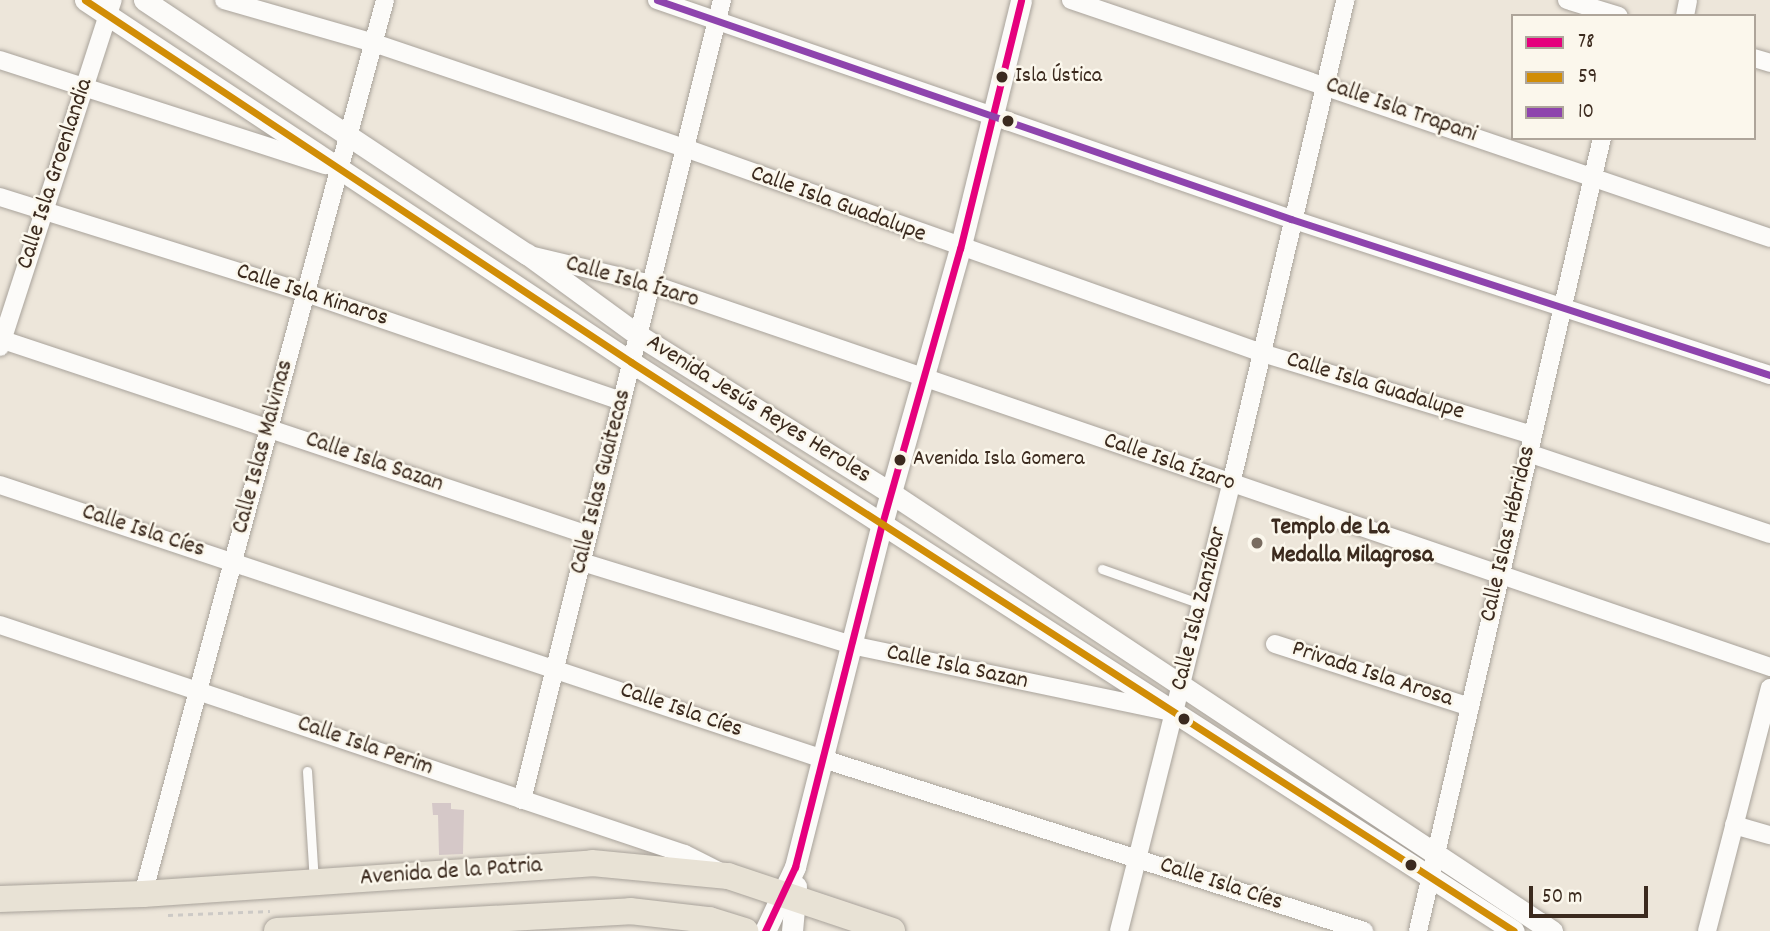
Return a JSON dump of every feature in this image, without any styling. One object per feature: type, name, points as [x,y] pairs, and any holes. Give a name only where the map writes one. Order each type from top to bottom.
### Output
[{"type":"main road","name":"Avenida de la Patria","points":[[0,899],[143,894],[592,863],[727,876],[892,931]]},
{"type":"main road","name":"Avenida de la Patria","points":[[277,931],[709,920],[745,931]]},
{"type":"street","name":"Avenida Jesús Reyes Heroles","points":[[85,0],[110,7],[340,169],[631,362],[1514,931]]},
{"type":"street","name":"Avenida Jesús Reyes Heroles","points":[[144,0],[527,254],[638,335],[891,493],[1180,689],[1552,931]]},
{"type":"street","name":"Calle Isla Guadalupe","points":[[224,0],[373,43],[685,148],[960,249],[1262,353],[1532,435]]},
{"type":"street","name":"Calle Islas Malvinas","points":[[143,894],[385,0]]},
{"type":"street","points":[[657,0],[720,9],[993,114],[1292,219],[1770,374]]},
{"type":"street","points":[[792,931],[789,896],[820,758],[960,249],[1020,0]]},
{"type":"street","name":"Calle Isla Trapani","points":[[1071,0],[1593,175],[1770,238]]},
{"type":"street","name":"Calle Isla Zanzíbar","points":[[1119,931],[1231,484],[1345,0]]},
{"type":"street","points":[[1577,1],[1613,14]]},
{"type":"street","name":"Calle Isla Groenlandia","points":[[1,342],[110,7]]},
{"type":"street","name":"Calle Islas Guaitecas","points":[[522,800],[720,9]]},
{"type":"street","points":[[0,60],[340,169]]},
{"type":"street","name":"Calle Islas Hébridas","points":[[1418,931],[1602,140]]},
{"type":"street","name":"Calle Isla Kinaros","points":[[0,197],[306,292],[622,401]]},
{"type":"street","name":"Calle Isla Ízaro","points":[[527,254],[651,284],[923,380],[1770,667]]},
{"type":"street","name":"Calle Isla Sazan","points":[[1,342],[269,427],[588,535]]},
{"type":"street","points":[[1528,453],[1770,534]]},
{"type":"street","name":"Calle Isla Cíes","points":[[0,485],[555,667],[820,758],[1364,931]]},
{"type":"street","name":"Calle Isla Sazan","points":[[582,562],[850,645],[1174,713]]},
{"type":"street","name":"Calle Isla Perim","points":[[0,625],[685,854],[727,876]]},
{"type":"street","name":"Privada Isla Arosa","points":[[1275,643],[1470,707]]},
{"type":"street","points":[[1707,931],[1770,688]]},
{"type":"street","points":[[1734,825],[1770,835]]},
{"type":"street","points":[[765,931],[789,896]]},
{"type":"lane","points":[[1102,569],[1201,604]]},
{"type":"lane","points":[[307,771],[314,882]]},
{"type":"building","points":[[432,803],[451,803],[451,809],[464,810],[463,854],[439,855],[438,815],[433,815]]},
{"type":"transit line","name":"59","points":[[85,0],[631,362],[1514,931]]},
{"type":"transit line","name":"10","points":[[657,0],[1291,219],[1770,375]]},
{"type":"transit line","name":"78","points":[[765,931],[795,867],[882,524],[960,249],[1021,0]]},
{"type":"place","name":"Isla Ústica","points":[[1002,77]]},
{"type":"place","name":"Avenida Isla Gomera","points":[[900,460]]},
{"type":"place","name":"Templo de La Medalla Milagrosa","points":[[1257,543]]}]
